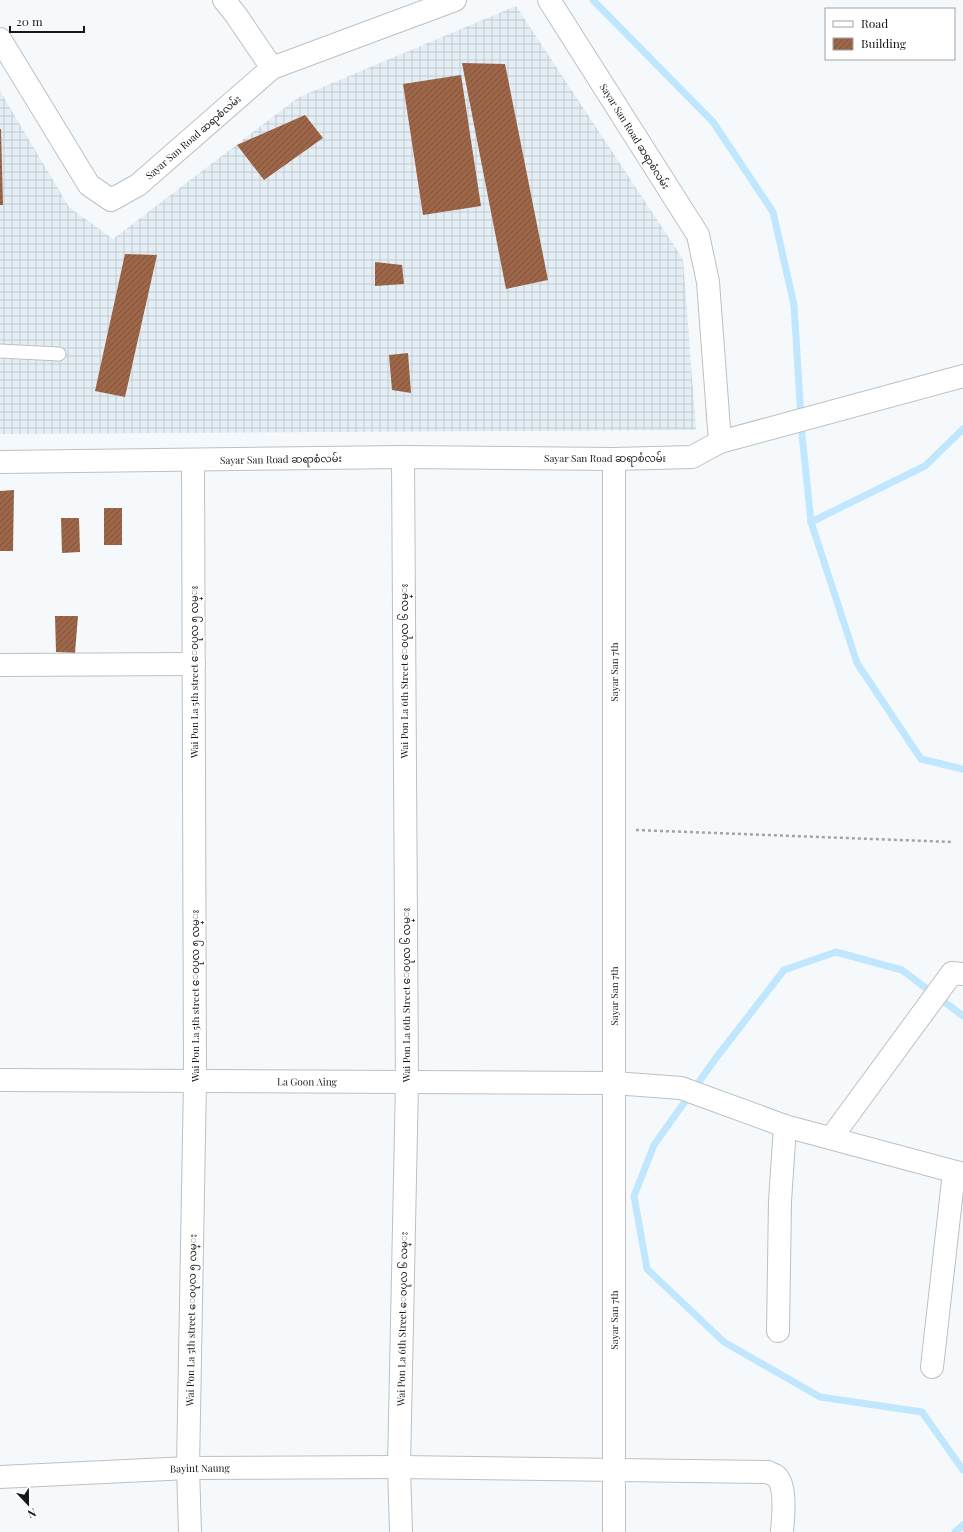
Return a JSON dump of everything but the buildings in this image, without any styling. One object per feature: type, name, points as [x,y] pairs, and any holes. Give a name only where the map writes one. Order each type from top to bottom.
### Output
[{"type":"street","points":[[224,0],[272,68]]},
{"type":"street","name":"Sayar San Road ဆရာစံလမ်း","points":[[0,40],[89,185],[111,200],[138,185],[272,68],[408,8],[455,0]]},
{"type":"street","name":"Sayar San Road ဆရာစံလမ်း","points":[[0,462],[403,457],[614,459],[692,457],[720,442],[708,282],[698,235],[549,0]]},
{"type":"street","points":[[720,442],[963,376]]},
{"type":"street","name":"Wai Pon La 6th Street ေဝပုလ ၆ လမ္း","points":[[401,1532],[399,1467],[407,1082],[403,457]]},
{"type":"street","name":"Sayar San 7th","points":[[614,459],[614,1532]]},
{"type":"street","name":"Wai Pon La 5th street ေဝပုလ ၅ လမ္း","points":[[190,1532],[188,1468],[195,1081],[194,460]]},
{"type":"street","points":[[0,665],[194,664]]},
{"type":"street","points":[[831,1138],[952,973],[963,974]]},
{"type":"street","name":"La Goon Aing","points":[[0,1080],[614,1083],[681,1088],[785,1126],[959,1173]]},
{"type":"street","points":[[778,1331],[780,1201],[785,1126]]},
{"type":"street","points":[[932,1367],[959,1173]]},
{"type":"street","name":"Bayint Naung","points":[[0,1477],[188,1468],[399,1467],[768,1472],[776,1476],[781,1483],[783,1492],[782,1532]]},
{"type":"lane","points":[[0,351],[59,354]]},
{"type":"path","points":[[614,829],[952,842]]},
{"type":"shaded area","points":[[516,6],[683,259],[696,430],[0,434],[0,91],[69,207],[113,239],[299,97]]},
{"type":"waterway","points":[[593,0],[713,122],[773,212],[794,305],[802,435],[811,522],[857,663],[921,759],[963,769]]},
{"type":"waterway","points":[[811,522],[925,466],[963,429]]},
{"type":"waterway","points":[[963,1016],[902,970],[836,952],[784,970],[716,1058],[654,1145],[634,1196],[647,1269],[724,1342],[820,1397],[922,1412],[963,1470]]},
{"type":"waterway","points":[[955,1532],[963,1525]]}]
